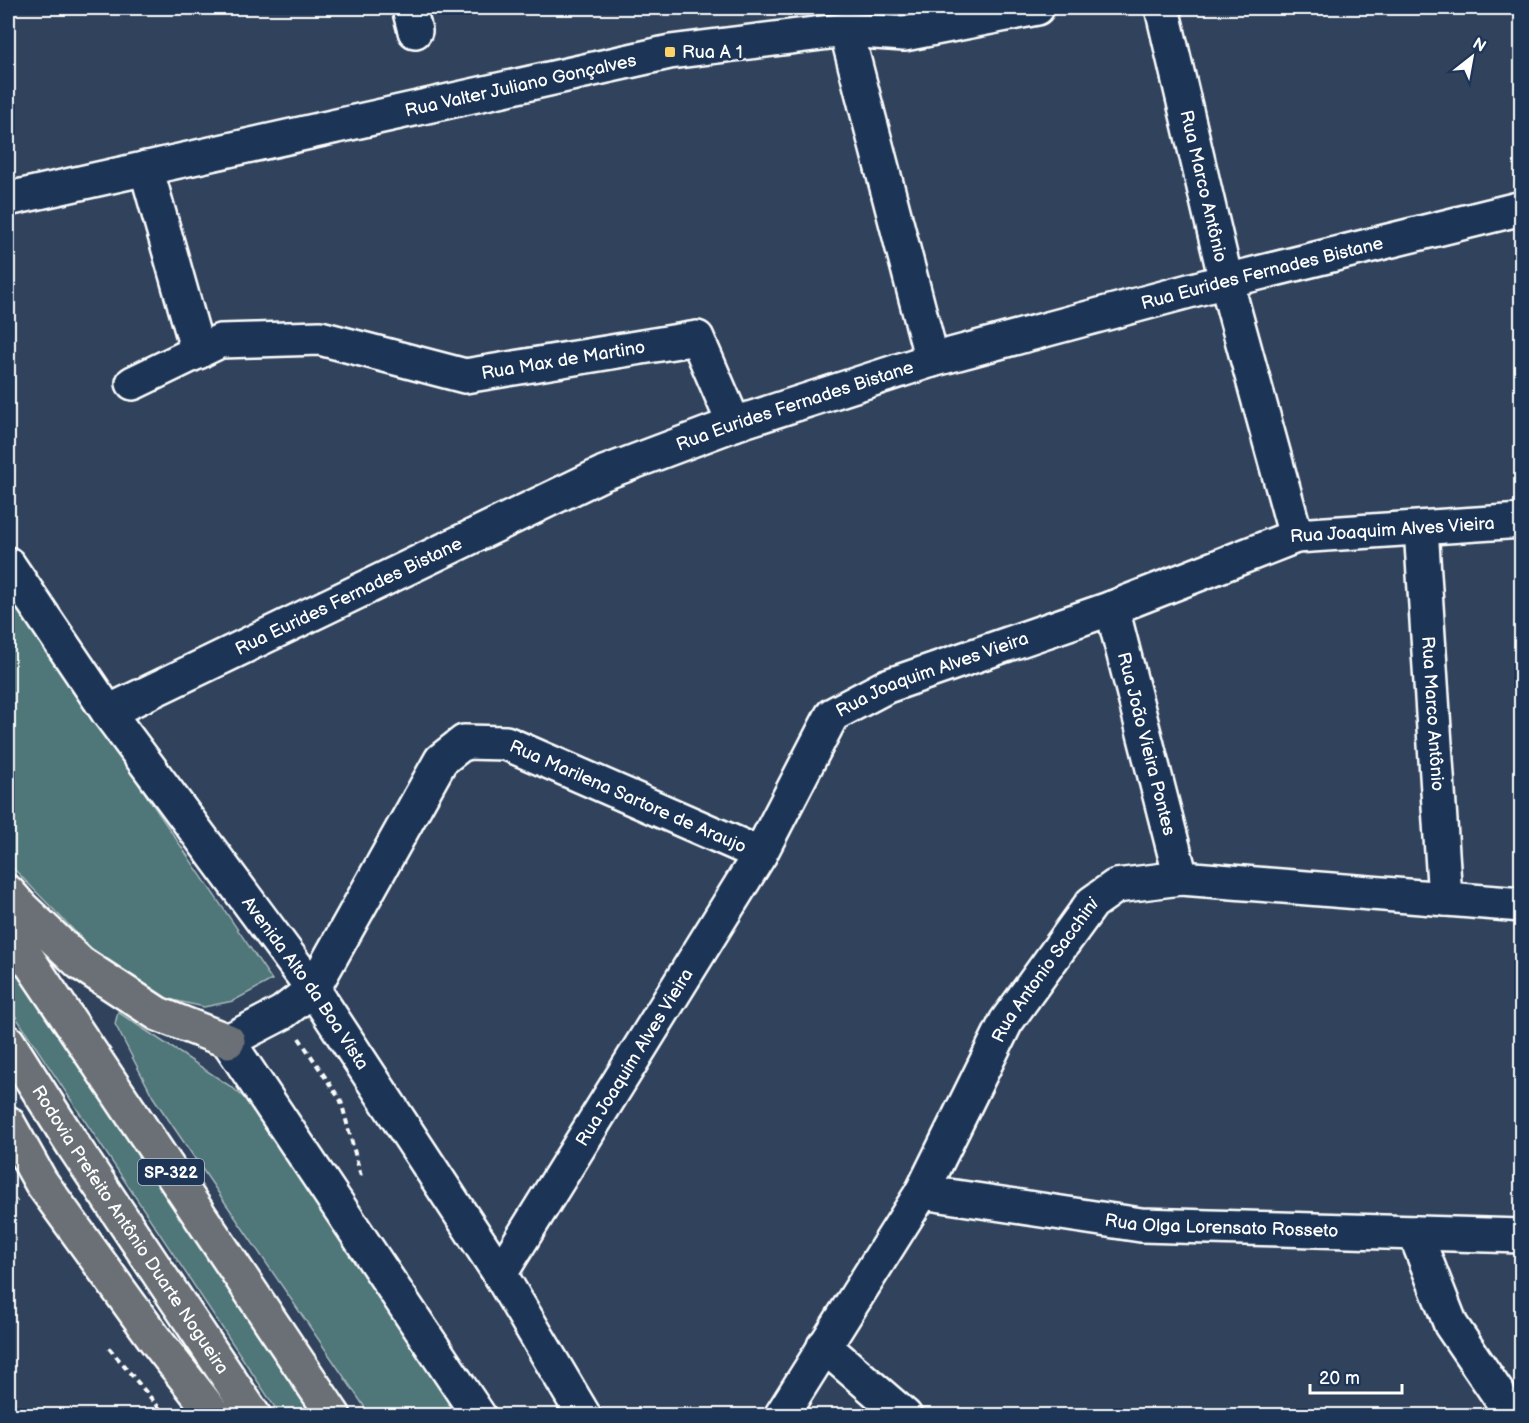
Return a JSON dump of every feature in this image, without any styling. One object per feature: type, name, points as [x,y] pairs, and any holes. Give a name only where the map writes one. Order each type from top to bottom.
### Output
[{"type":"highway","points":[[8,892],[80,963],[158,1014],[228,1041]]},
{"type":"highway","name":"SP-322","points":[[8,929],[334,1416]]},
{"type":"highway","name":"Rodovia Prefeito Antônio Duarte Nogueira","points":[[8,1042],[75,1148],[254,1416]]},
{"type":"highway","points":[[8,1123],[41,1182],[154,1338],[215,1416]]},
{"type":"street","name":"Rua Valter Juliano Gonçalves","points":[[8,199],[670,52],[846,30],[904,34],[1037,8]]},
{"type":"street","name":"Rua Marco Antônio","points":[[1162,8],[1226,281],[1296,536]]},
{"type":"street","points":[[846,30],[932,360]]},
{"type":"street","points":[[146,168],[198,352]]},
{"type":"street","name":"Rua Eurides Fernades Bistane","points":[[108,712],[604,473],[734,424],[932,360],[1226,281],[1521,208]]},
{"type":"street","name":"Rua Max de Martino","points":[[133,383],[220,341],[320,338],[465,376],[697,338],[734,424]]},
{"type":"street","name":"Rua Joaquim Alves Vieira","points":[[500,1274],[760,854],[832,714],[887,686],[1112,608],[1296,536],[1521,521]]},
{"type":"street","name":"Rua Marco Antônio","points":[[1421,528],[1444,899]]},
{"type":"street","name":"Avenida Alto da Boa Vista","points":[[8,564],[108,712],[313,989],[500,1274],[584,1416]]},
{"type":"street","name":"Rua João Vieira Pontes","points":[[1112,608],[1181,878]]},
{"type":"street","name":"Rua Marilena Sartore de Araujo","points":[[313,989],[441,760],[464,742],[506,743],[760,854]]},
{"type":"street","name":"Rua Antonio Sacchini","points":[[781,1416],[922,1192],[1006,1022],[1092,903],[1116,886],[1181,878],[1521,905]]},
{"type":"street","points":[[313,989],[282,1013],[228,1041],[479,1416]]},
{"type":"street","name":"Rua Olga Lorensato Rosseto","points":[[922,1192],[1141,1225],[1521,1236]]},
{"type":"street","points":[[1415,1233],[1451,1325],[1513,1416]]},
{"type":"street","points":[[824,1346],[905,1416]]},
{"type":"path","points":[[282,1013],[341,1101],[361,1178]]},
{"type":"path","points":[[109,1348],[166,1416]]},
{"type":"green space","points":[[8,592],[272,980],[233,1001],[204,1007],[164,998],[135,982],[92,949],[8,863]]},
{"type":"green space","points":[[8,954],[312,1415],[280,1415],[8,1005]]},
{"type":"green space","points":[[118,1012],[233,1088],[250,1103],[461,1415],[370,1415],[153,1097],[115,1024]]},
{"type":"place","name":"Rua A 1","points":[[670,52]]}]
